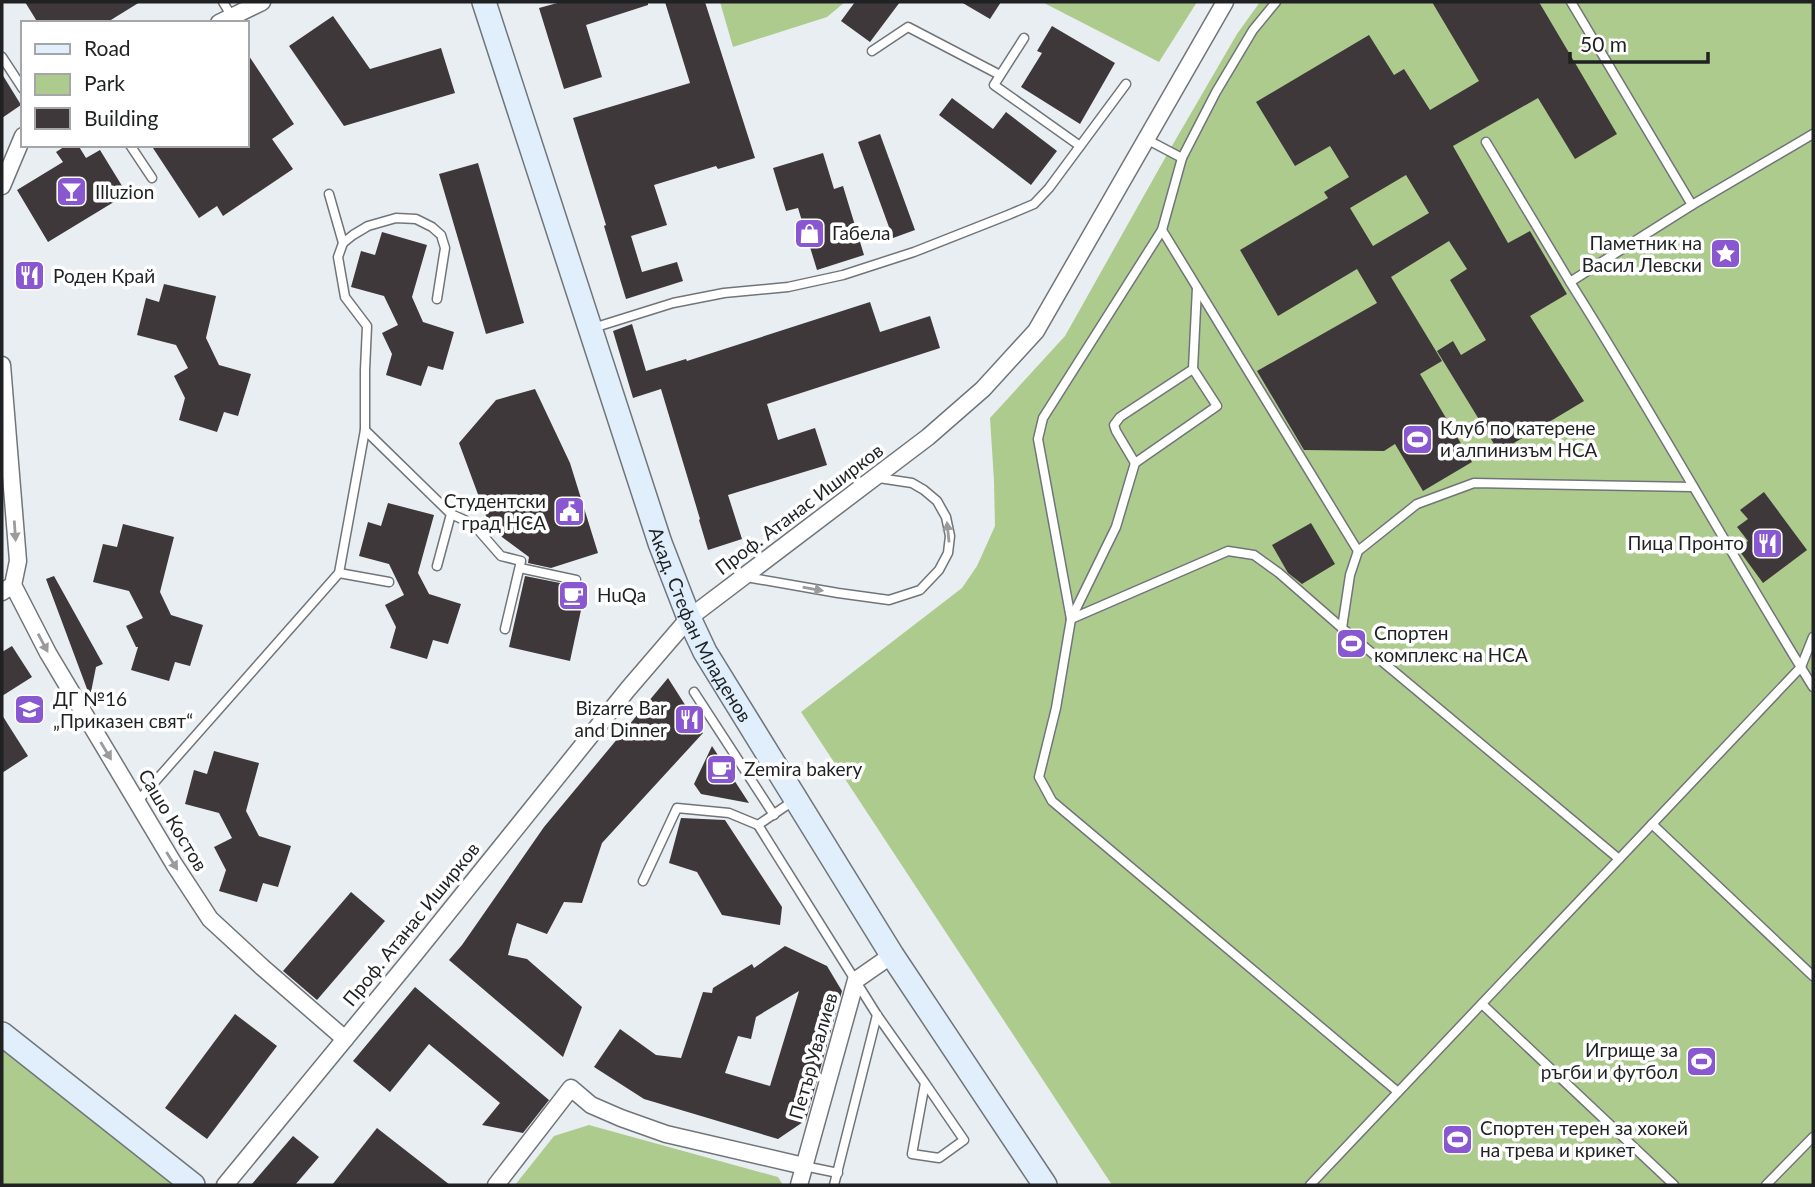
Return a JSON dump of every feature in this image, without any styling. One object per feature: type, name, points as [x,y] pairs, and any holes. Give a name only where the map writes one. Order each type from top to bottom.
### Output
[{"type":"street","points":[[226,20],[262,2]]},
{"type":"street","name":"Акад. Стефан Младенов","points":[[484,2],[660,543],[705,652],[892,955],[1045,1185]]},
{"type":"street","name":"Проф. Атанас Иширков","points":[[225,1185],[628,689],[689,618],[928,437],[983,389],[1036,331],[1225,2]]},
{"type":"street","points":[[2,186],[21,141]]},
{"type":"street","points":[[2,365],[18,561],[7,588]]},
{"type":"street","name":"Сашо Костов","points":[[7,588],[210,919],[345,1039]]},
{"type":"street","name":"Петър Увалиев","points":[[799,1185],[856,980],[892,955]]},
{"type":"street","points":[[2,1034],[193,1185]]},
{"type":"street","points":[[496,1185],[571,1088],[591,1105],[666,1134],[804,1166]]},
{"type":"lane","points":[[223,2],[226,20]]},
{"type":"lane","points":[[1071,619],[1038,439],[1043,418],[1162,230],[1182,158],[1216,92],[1253,30],[1276,2]]},
{"type":"lane","points":[[1571,2],[1692,205]]},
{"type":"lane","points":[[872,51],[908,27],[1000,75]]},
{"type":"lane","points":[[1024,38],[994,85],[1080,146]]},
{"type":"lane","points":[[2,57],[21,86]]},
{"type":"lane","points":[[590,329],[673,303],[723,293],[788,287],[843,275],[914,252],[1034,204],[1049,188],[1126,84]]},
{"type":"lane","points":[[1570,282],[1692,205],[1813,134]]},
{"type":"lane","points":[[1146,139],[1182,158]]},
{"type":"lane","points":[[1486,142],[1616,354],[1692,487],[1813,687]]},
{"type":"lane","points":[[131,147],[152,178]]},
{"type":"lane","points":[[328,194],[343,243]]},
{"type":"lane","points":[[137,802],[339,573],[365,430],[367,326],[345,297],[338,257],[343,243],[368,226],[396,218],[416,219],[432,227],[441,235],[445,248],[437,299]]},
{"type":"lane","points":[[1162,230],[1358,551]]},
{"type":"lane","points":[[1197,288],[1193,369],[1217,406],[1135,463],[1115,527],[1071,619],[1056,708],[1039,777],[1052,801],[1398,1092]]},
{"type":"lane","points":[[1135,463],[1115,432],[1114,425],[1120,418],[1193,369]]},
{"type":"lane","points":[[365,430],[451,514],[472,524],[501,556],[521,561],[505,629]]},
{"type":"lane","points":[[746,576],[889,600],[920,590],[939,570],[948,553],[950,536],[946,517],[937,501],[924,489],[912,483],[876,478]]},
{"type":"lane","points":[[1342,628],[1350,575],[1358,551],[1418,504],[1474,483],[1692,487]]},
{"type":"lane","points":[[437,566],[451,514]]},
{"type":"lane","points":[[1071,619],[1228,551],[1254,555],[1279,573],[1619,859]]},
{"type":"lane","points":[[520,568],[576,580]]},
{"type":"lane","points":[[339,573],[388,582]]},
{"type":"lane","points":[[1310,1185],[1801,667],[1813,637]]},
{"type":"lane","points":[[694,692],[774,815]]},
{"type":"lane","points":[[758,825],[795,799]]},
{"type":"lane","points":[[643,881],[677,808],[729,813],[758,825],[877,1015],[925,1083],[964,1140],[939,1158],[912,1154],[925,1083]]},
{"type":"lane","points":[[1652,824],[1813,976]]},
{"type":"lane","points":[[1482,1004],[1674,1185]]},
{"type":"lane","points":[[834,1185],[877,1015]]},
{"type":"lane","points":[[1766,1185],[1813,1137]]},
{"type":"lane","points":[[804,1166],[838,1172]]},
{"type":"green space","points":[[720,2],[845,2],[827,17],[733,47]]},
{"type":"green space","points":[[1042,2],[1197,2],[1159,62]]},
{"type":"green space","name":"Спортен комплекс на НСА","points":[[1260,2],[1813,2],[1813,1185],[1112,1185],[801,712],[962,588],[977,566],[995,526],[990,418],[1065,336],[1237,34]]},
{"type":"green space","points":[[2,1047],[110,1135],[176,1185],[2,1185]]},
{"type":"green space","points":[[589,1125],[778,1177],[783,1185],[515,1185],[554,1136]]},
{"type":"building","points":[[25,2],[140,2],[109,21],[37,21]]},
{"type":"building","points":[[561,2],[648,2],[648,5],[586,25],[602,77],[564,89],[539,8]]},
{"type":"building","points":[[665,2],[705,2],[755,158],[718,169],[716,166],[654,185],[667,225],[631,236],[642,272],[677,262],[683,281],[626,299],[573,118],[690,83]]},
{"type":"building","points":[[855,2],[900,2],[870,42],[841,21]]},
{"type":"building","points":[[961,2],[1001,2],[990,19]]},
{"type":"building","points":[[1432,2],[1539,2],[1617,134],[1575,159],[1538,98],[1453,146],[1508,243],[1530,231],[1567,294],[1530,316],[1584,401],[1499,452],[1437,351],[1453,341],[1461,355],[1486,340],[1450,280],[1467,269],[1449,241],[1391,277],[1442,361],[1420,374],[1472,462],[1423,491],[1395,444],[1384,451],[1304,450],[1257,371],[1377,303],[1357,269],[1278,316],[1240,250],[1328,198],[1324,192],[1349,177],[1330,146],[1295,166],[1256,102],[1369,35],[1394,75],[1404,69],[1430,110],[1479,81]],"holes":[[[1406,175],[1429,213],[1373,246],[1350,208]]]},
{"type":"building","points":[[333,16],[370,69],[441,48],[455,93],[344,126],[289,46]]},
{"type":"building","points":[[1052,26],[1115,63],[1080,124],[1021,87],[1042,53],[1037,51]]},
{"type":"building","points":[[248,55],[294,124],[272,139],[293,169],[223,216],[217,206],[199,218],[152,147],[248,147]]},
{"type":"building","points":[[2,74],[21,105],[2,118]]},
{"type":"building","points":[[952,98],[993,129],[1006,112],[1057,151],[1031,185],[939,115]]},
{"type":"building","points":[[880,134],[915,230],[893,238],[858,142]]},
{"type":"building","name":"Illuzion","points":[[64,147],[79,147],[86,158],[100,150],[127,194],[48,242],[17,190],[63,162],[56,152]]},
{"type":"building","points":[[823,153],[834,189],[843,186],[864,255],[817,270],[798,208],[786,211],[773,168]]},
{"type":"building","points":[[478,163],[524,323],[486,334],[439,174]]},
{"type":"building","points":[[382,232],[427,245],[412,297],[423,322],[454,332],[443,370],[428,366],[421,386],[386,375],[392,354],[382,333],[398,325],[384,296],[351,287],[361,251],[375,255]]},
{"type":"building","points":[[164,284],[216,296],[206,338],[219,365],[251,374],[238,416],[224,412],[217,432],[179,420],[185,398],[174,376],[188,368],[176,345],[137,335],[146,298],[159,302]]},
{"type":"building","points":[[870,302],[880,332],[930,316],[940,348],[767,404],[778,440],[815,428],[827,465],[728,495],[742,539],[708,550],[661,389],[633,398],[613,331],[632,324],[646,371],[686,359],[687,361]]},
{"type":"building","points":[[535,389],[570,463],[598,553],[551,568],[528,563],[529,557],[502,537],[486,516],[459,443],[496,400]]},
{"type":"building","points":[[1764,492],[1807,550],[1763,583],[1738,549],[1748,541],[1737,527],[1748,519],[1740,510]]},
{"type":"building","points":[[388,503],[434,515],[418,573],[429,594],[461,604],[448,644],[433,640],[427,659],[390,648],[396,627],[385,605],[404,595],[389,564],[359,556],[368,522],[381,526]]},
{"type":"building","points":[[1311,523],[1335,564],[1302,584],[1288,573],[1272,545]]},
{"type":"building","points":[[123,524],[174,537],[160,592],[171,615],[203,625],[190,666],[175,662],[169,681],[131,670],[138,647],[126,626],[143,618],[129,591],[93,582],[103,544],[117,547]]},
{"type":"building","points":[[54,576],[103,664],[96,667],[90,697],[46,579]]},
{"type":"building","points":[[525,576],[586,587],[570,661],[509,647]]},
{"type":"building","points":[[12,646],[32,677],[2,696],[2,652]]},
{"type":"building","points":[[668,678],[703,733],[602,843],[582,903],[564,902],[547,934],[517,923],[512,939],[508,955],[527,959],[582,1007],[563,1057],[449,960],[544,827]]},
{"type":"building","points":[[2,715],[28,756],[2,773]]},
{"type":"building","points":[[712,746],[749,803],[701,794],[694,784]]},
{"type":"building","points":[[214,751],[259,763],[246,811],[259,836],[291,846],[278,887],[263,883],[257,902],[219,891],[226,870],[214,847],[232,838],[219,813],[185,804],[194,770],[207,774]]},
{"type":"building","points":[[681,818],[725,820],[782,907],[780,925],[722,915],[697,872],[669,863]]},
{"type":"building","points":[[351,892],[385,921],[317,1000],[283,971]]},
{"type":"building","points":[[785,946],[827,966],[842,991],[806,1120],[778,1139],[644,1099],[594,1067],[620,1029],[656,1055],[681,1058],[703,992],[712,993],[713,988],[752,964],[754,968]],"holes":[[[799,991],[770,1086],[725,1073],[738,1036],[751,1039],[756,1017]]]},
{"type":"building","points":[[415,987],[549,1100],[523,1133],[482,1125],[500,1103],[429,1044],[390,1092],[353,1061]]},
{"type":"building","points":[[235,1014],[277,1046],[207,1139],[165,1108]]},
{"type":"building","points":[[377,1128],[450,1185],[332,1185]]},
{"type":"building","points":[[293,1136],[319,1157],[295,1185],[251,1185]]},
{"type":"place","name":"Illuzion","points":[[72,192]]},
{"type":"place","name":"Габела","points":[[809,233]]},
{"type":"place","name":"Паметник на Васил Левски","points":[[1725,254]]},
{"type":"place","name":"Роден Край","points":[[30,276]]},
{"type":"place","name":"Клуб по катерене и алпинизъм НСА","points":[[1417,439]]},
{"type":"place","name":"Студентски град НСА","points":[[569,512]]},
{"type":"place","name":"Пица Пронто","points":[[1767,543]]},
{"type":"place","name":"HuQa","points":[[574,595]]},
{"type":"place","name":"Спортен комплекс на НСА","points":[[1351,644]]},
{"type":"place","name":"ДГ №16 „Приказен свят“","points":[[30,710]]},
{"type":"place","name":"Bizarre Bar and Dinner","points":[[690,719]]},
{"type":"place","name":"Zemira bakery","points":[[721,769]]},
{"type":"place","name":"Игрище за ръгби и футбол","points":[[1701,1061]]},
{"type":"place","name":"Спортен терен за хокей на трева и крикет","points":[[1457,1139]]}]
